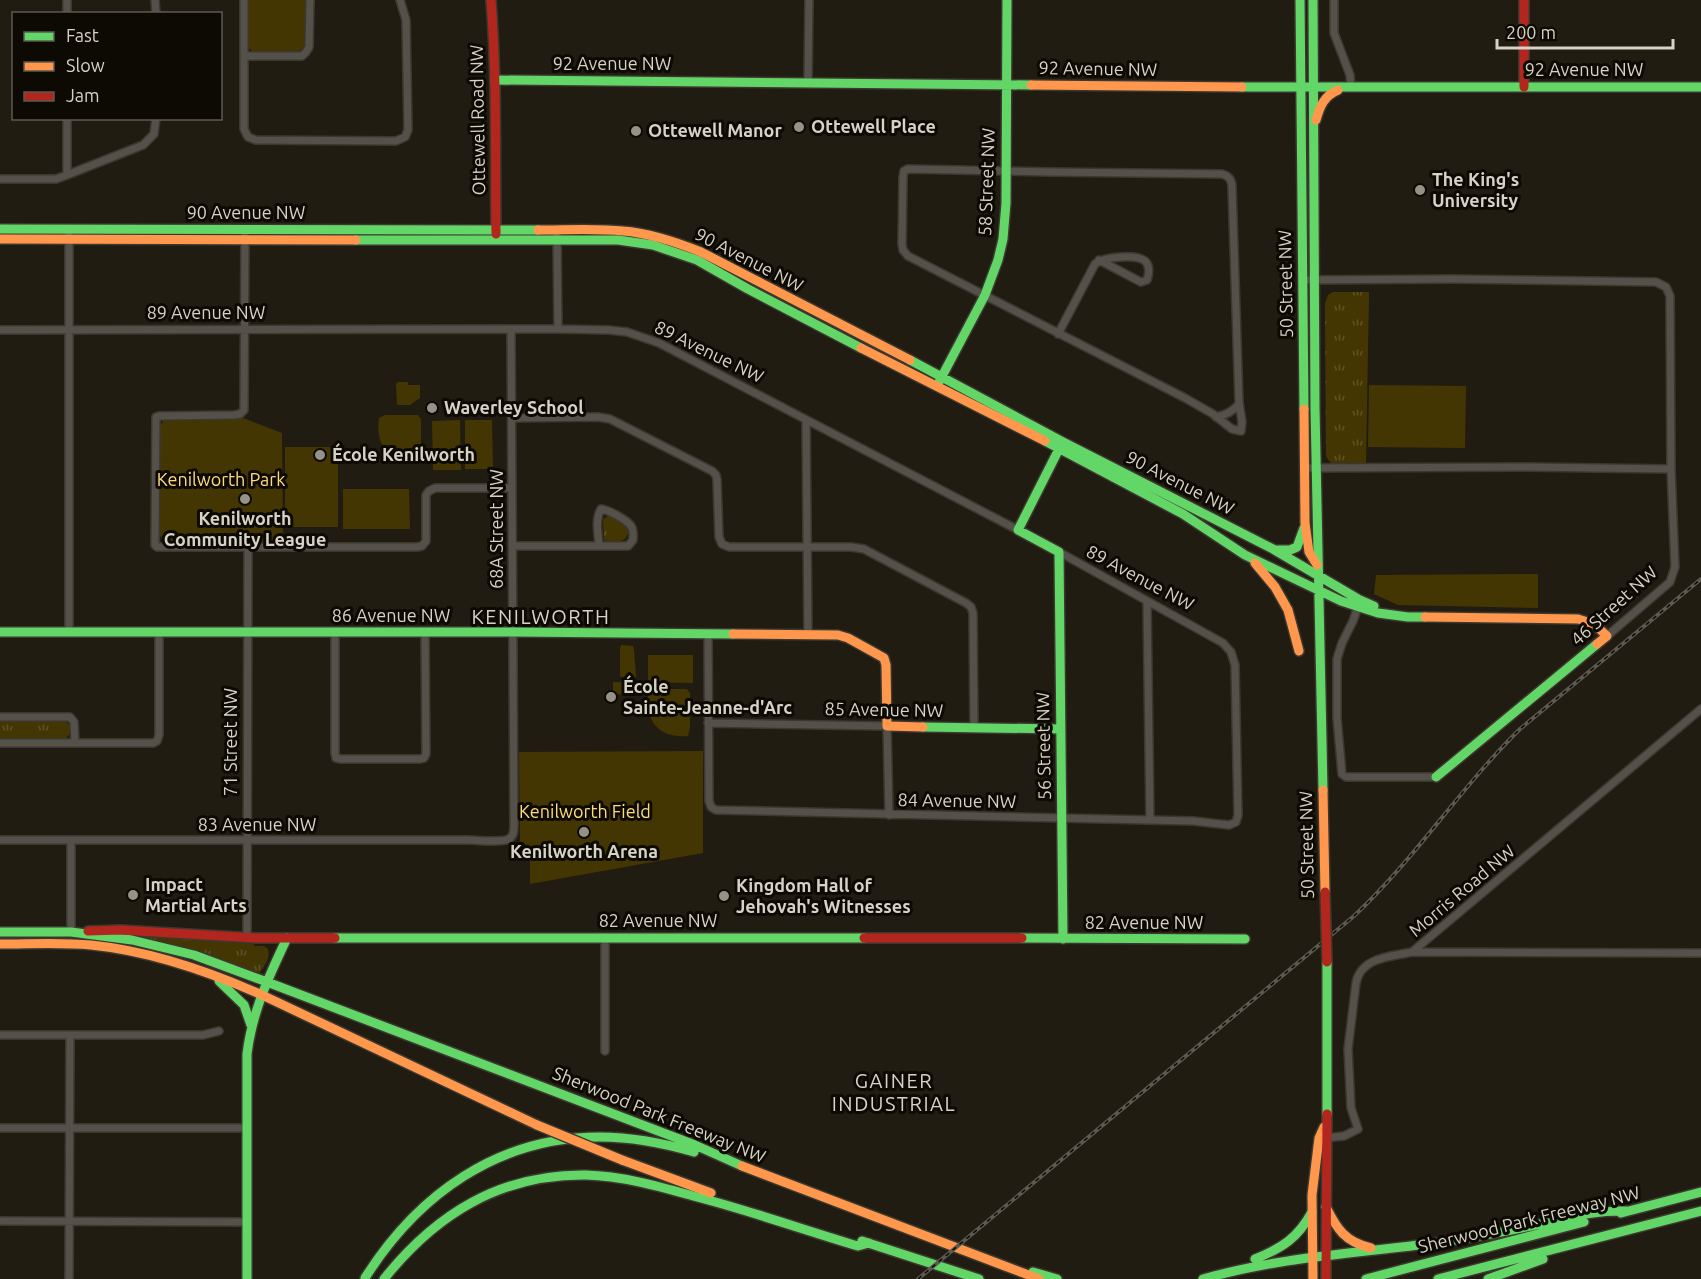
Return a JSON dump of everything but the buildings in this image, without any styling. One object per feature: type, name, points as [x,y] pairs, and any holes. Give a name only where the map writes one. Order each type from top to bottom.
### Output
[{"type":"main road","name":"Ottewell Road NW","points":[[491,0],[495,80],[496,235]]},
{"type":"main road","name":"58 Street NW","points":[[937,387],[985,295],[998,260],[1003,238],[1006,171],[1007,0]]},
{"type":"main road","name":"50 Street NW","points":[[1300,0],[1305,524],[1309,552],[1318,570]]},
{"type":"main road","name":"50 Street NW","points":[[1313,0],[1315,409],[1327,962],[1325,1124],[1312,1212],[1313,1277]]},
{"type":"main road","points":[[1524,0],[1524,87]]},
{"type":"main road","name":"92 Avenue NW","points":[[495,80],[1300,88],[1701,87]]},
{"type":"main road","points":[[1313,131],[1324,99],[1333,92],[1348,88]]},
{"type":"main road","name":"90 Avenue NW","points":[[0,230],[69,234],[496,235],[557,235],[622,231],[650,235],[701,252],[942,377],[1183,514],[1249,557],[1318,591],[1408,617],[1578,619],[1592,622],[1607,636]]},
{"type":"main road","name":"90 Avenue NW","points":[[0,239],[69,234]]},
{"type":"main road","name":"90 Avenue NW","points":[[557,235],[634,241],[697,260],[937,387],[1318,570],[1359,603]]},
{"type":"main road","points":[[1018,530],[1061,445]]},
{"type":"main road","points":[[1273,549],[1288,551],[1295,549],[1305,524]]},
{"type":"main road","name":"89 Avenue NW","points":[[1018,530],[1059,552]]},
{"type":"main road","name":"56 Street NW","points":[[1059,552],[1063,939]]},
{"type":"main road","points":[[1249,557],[1268,578],[1285,604],[1299,651]]},
{"type":"main road","name":"86 Avenue NW","points":[[0,632],[513,632],[838,635],[884,658],[888,726]]},
{"type":"main road","name":"46 Street NW","points":[[1436,777],[1607,636]]},
{"type":"main road","name":"85 Avenue NW","points":[[888,726],[1060,729]]},
{"type":"main road","name":"82 Avenue NW","points":[[0,932],[120,930],[287,938],[1245,939]]},
{"type":"main road","name":"82 Avenue NW","points":[[71,932],[132,940],[167,948],[267,982]]},
{"type":"main road","points":[[247,1279],[248,1054],[251,1025],[287,938]]},
{"type":"main road","points":[[0,944],[75,944],[109,947],[169,959],[209,972],[537,1125],[622,1160],[675,1181],[979,1279]]},
{"type":"main road","points":[[209,972],[244,1005],[251,1025]]},
{"type":"main road","name":"Sherwood Park Freeway NW","points":[[267,982],[695,1145],[750,1170],[1039,1279]]},
{"type":"main road","points":[[365,1278],[397,1232],[431,1199],[455,1181],[484,1164],[548,1142],[585,1137],[640,1140],[692,1151],[750,1170]]},
{"type":"main road","name":"50 Street NW","points":[[1322,1138],[1326,1207],[1325,1276]]},
{"type":"main road","points":[[384,1279],[400,1258],[424,1234],[452,1213],[505,1186],[564,1175],[615,1177],[649,1184],[714,1201],[858,1246],[868,1243]]},
{"type":"main road","name":"Sherwood Park Freeway NW","points":[[1366,1279],[1701,1192]]},
{"type":"main road","points":[[1326,1207],[1336,1227],[1352,1243],[1381,1249]]},
{"type":"main road","points":[[1203,1279],[1276,1261],[1464,1238],[1606,1210],[1626,1211]]},
{"type":"main road","name":"Sherwood Park Freeway NW","points":[[1438,1279],[1701,1210]]},
{"type":"main road","points":[[1234,1270],[1285,1246],[1297,1236],[1312,1212]]},
{"type":"main road","points":[[1488,1279],[1578,1243]]},
{"type":"main road","points":[[993,1262],[1058,1279]]},
{"type":"main road","points":[[960,1273],[975,1279]]},
{"type":"street","points":[[244,0],[244,129],[248,137],[256,140],[385,141],[396,141],[405,137],[408,130],[406,20],[400,0]]},
{"type":"street","points":[[244,56],[302,56],[309,47],[310,0]]},
{"type":"street","points":[[808,82],[809,0]]},
{"type":"street","points":[[1334,0],[1334,33],[1350,75],[1348,88]]},
{"type":"street","points":[[67,120],[67,175]]},
{"type":"street","points":[[0,179],[56,179],[67,175],[143,145],[154,134],[156,120]]},
{"type":"street","points":[[908,169],[1006,171],[1227,175],[1232,181],[1241,431],[1232,429],[1185,398],[908,256],[903,250],[904,171],[908,169]]},
{"type":"street","points":[[69,234],[69,632]]},
{"type":"street","points":[[245,234],[244,410],[234,415],[156,417],[155,545],[157,548],[417,547],[426,542],[426,495],[429,491],[435,488],[512,488]]},
{"type":"street","points":[[557,235],[558,329]]},
{"type":"street","points":[[1058,334],[1099,260],[1112,257],[1141,258],[1147,262],[1149,268],[1148,280],[1141,282],[1099,260]]},
{"type":"street","name":"46 Street NW","points":[[1315,280],[1453,279],[1656,282],[1666,287],[1670,296],[1671,469],[1675,567],[1670,582],[1607,636]]},
{"type":"street","points":[[1303,280],[1315,280]]},
{"type":"street","name":"89 Avenue NW","points":[[0,330],[558,329],[627,332],[658,343],[1018,530]]},
{"type":"street","name":"68A Street NW","points":[[512,330],[514,825],[512,836]]},
{"type":"street","points":[[1216,417],[1233,411],[1239,404]]},
{"type":"street","points":[[512,418],[598,417],[610,419],[712,471],[716,475],[719,537],[722,544],[729,547],[851,547],[864,549],[966,603],[971,607],[973,613],[974,727]]},
{"type":"street","points":[[806,420],[808,634]]},
{"type":"street","points":[[1304,468],[1671,469]]},
{"type":"street","points":[[513,546],[628,546],[631,544],[633,534],[630,525],[605,509],[600,509],[597,519],[599,545]]},
{"type":"street","name":"71 Street NW","points":[[247,937],[248,547]]},
{"type":"street","name":"89 Avenue NW","points":[[1059,552],[1223,643],[1231,652],[1235,665],[1238,815],[1236,822]]},
{"type":"street","points":[[1147,601],[1150,820]]},
{"type":"street","points":[[1359,603],[1337,659],[1337,718],[1342,774],[1346,777],[1436,777]]},
{"type":"street","points":[[0,743],[153,743],[158,740],[159,632]]},
{"type":"street","points":[[335,632],[335,753],[336,758],[340,759],[424,758],[426,754],[425,632]]},
{"type":"street","points":[[708,634],[708,723]]},
{"type":"street","name":"Morris Road NW","points":[[1322,1138],[1344,1136],[1358,1129],[1351,1108],[1348,1049],[1357,975],[1361,968],[1368,963],[1412,952],[1701,709]]},
{"type":"street","points":[[0,717],[70,717],[74,722],[75,743]]},
{"type":"street","name":"84 Avenue NW","points":[[708,723],[709,801],[713,809],[723,812],[1193,821],[1229,825],[1236,822]]},
{"type":"street","name":"85 Avenue NW","points":[[708,723],[888,726]]},
{"type":"street","points":[[888,726],[889,815]]},
{"type":"street","name":"83 Avenue NW","points":[[0,840],[503,840],[512,836]]},
{"type":"street","points":[[70,840],[71,932]]},
{"type":"street","points":[[605,937],[605,1051]]},
{"type":"street","points":[[1412,952],[1701,953]]},
{"type":"street","points":[[0,1035],[202,1035],[219,1031]]},
{"type":"street","points":[[69,1279],[70,1035]]},
{"type":"street","points":[[0,1128],[248,1128]]},
{"type":"street","points":[[0,1221],[247,1222]]},
{"type":"green space","points":[[247,0],[305,0],[305,46],[299,51],[252,51],[248,47]]},
{"type":"green space","points":[[1333,292],[1369,292],[1366,463],[1333,464],[1326,456],[1325,304],[1328,295]]},
{"type":"green space","points":[[398,382],[420,385],[420,398],[410,405],[397,405],[396,384]]},
{"type":"green space","points":[[1369,385],[1466,386],[1465,448],[1368,447]]},
{"type":"green space","points":[[385,415],[418,415],[421,419],[419,462],[400,460],[387,452],[379,437],[378,428],[379,418]]},
{"type":"green space","name":"Kenilworth Park","points":[[243,418],[282,433],[283,542],[165,541],[160,536],[160,426],[164,420]]},
{"type":"green space","points":[[460,420],[461,470],[433,470],[432,421]]},
{"type":"green space","points":[[465,420],[492,420],[493,469],[465,469]]},
{"type":"green space","points":[[285,447],[338,447],[338,527],[285,527]]},
{"type":"green space","points":[[343,489],[409,489],[410,529],[343,529]]},
{"type":"green space","points":[[608,516],[628,528],[624,539],[617,542],[604,540],[603,519]]},
{"type":"green space","points":[[1538,574],[1538,608],[1398,605],[1374,594],[1376,575]]},
{"type":"green space","points":[[621,645],[633,646],[636,676],[634,679],[629,680],[627,677],[620,676]]},
{"type":"green space","points":[[648,655],[693,655],[693,683],[648,682]]},
{"type":"green space","points":[[613,682],[638,683],[638,695],[613,694]]},
{"type":"green space","points":[[654,689],[687,689],[690,693],[688,736],[669,734],[661,731],[655,725],[648,711],[647,702],[648,692]]},
{"type":"green space","points":[[0,722],[65,722],[70,726],[70,734],[66,738],[0,738]]},
{"type":"green space","name":"Kenilworth Field","points":[[703,751],[703,853],[530,884],[530,847],[520,841],[519,752]]},
{"type":"green space","points":[[121,933],[242,942],[264,946],[268,949],[268,956],[259,974],[171,944]]},
{"type":"railway","points":[[918,1279],[1354,916],[1397,871],[1477,775],[1520,729],[1701,579]]},
{"type":"traffic: fast","points":[[939,382],[985,295],[1003,239],[1006,203],[1007,0]]},
{"type":"traffic: fast","points":[[1300,0],[1304,409]]},
{"type":"traffic: fast","points":[[1313,0],[1315,409],[1323,790]]},
{"type":"traffic: fast","points":[[495,80],[1031,85]]},
{"type":"traffic: fast","points":[[1242,87],[1701,87]]},
{"type":"traffic: fast","points":[[0,229],[538,230]]},
{"type":"traffic: fast","points":[[356,240],[618,240],[653,245],[697,260],[861,348]]},
{"type":"traffic: fast","points":[[910,360],[1063,442],[1273,549],[1374,606]]},
{"type":"traffic: fast","points":[[1045,441],[1183,514],[1245,555],[1341,601],[1378,613],[1425,617]]},
{"type":"traffic: fast","points":[[1061,445],[1018,530],[1059,552],[1063,939]]},
{"type":"traffic: fast","points":[[1278,550],[1290,550],[1297,547],[1304,528]]},
{"type":"traffic: fast","points":[[0,632],[733,634]]},
{"type":"traffic: fast","points":[[1436,777],[1597,644]]},
{"type":"traffic: fast","points":[[923,727],[1060,729]]},
{"type":"traffic: fast","points":[[0,932],[71,932],[132,940],[194,955],[267,982]]},
{"type":"traffic: fast","points":[[247,1279],[247,1054],[257,1009],[287,938]]},
{"type":"traffic: fast","points":[[335,938],[864,938]]},
{"type":"traffic: fast","points":[[1022,938],[1245,939]]},
{"type":"traffic: fast","points":[[1327,962],[1327,1114]]},
{"type":"traffic: fast","points":[[219,981],[244,1005],[251,1025]]},
{"type":"traffic: fast","points":[[267,982],[695,1145],[742,1166]]},
{"type":"traffic: fast","points":[[365,1278],[386,1248],[436,1196],[464,1176],[495,1159],[528,1147],[563,1140],[600,1137],[647,1141],[694,1152]]},
{"type":"traffic: fast","points":[[384,1279],[425,1235],[472,1202],[498,1190],[555,1177],[586,1175],[614,1177],[670,1189],[858,1246],[869,1243]]},
{"type":"traffic: fast","points":[[1621,1213],[1701,1192]]},
{"type":"traffic: fast","points":[[1203,1279],[1297,1260],[1455,1240],[1588,1214],[1626,1211]]},
{"type":"traffic: fast","points":[[1438,1279],[1701,1211]]},
{"type":"traffic: fast","points":[[1255,1259],[1288,1241],[1301,1229],[1312,1212]]},
{"type":"traffic: fast","points":[[1366,1279],[1584,1222]]},
{"type":"traffic: fast","points":[[862,1241],[979,1279]]},
{"type":"traffic: fast","points":[[1488,1279],[1543,1259]]},
{"type":"traffic: fast","points":[[1033,1272],[1057,1279]]},
{"type":"traffic: slow","points":[[1031,85],[1242,87]]},
{"type":"traffic: slow","points":[[1316,120],[1323,102],[1338,90]]},
{"type":"traffic: slow","points":[[538,230],[591,229],[633,232],[682,245],[701,252],[910,360]]},
{"type":"traffic: slow","points":[[0,239],[356,240]]},
{"type":"traffic: slow","points":[[861,348],[1045,441]]},
{"type":"traffic: slow","points":[[1304,409],[1305,523],[1309,552],[1317,565]]},
{"type":"traffic: slow","points":[[1255,563],[1275,587],[1288,610],[1299,651]]},
{"type":"traffic: slow","points":[[1425,617],[1578,619],[1594,624],[1607,636],[1597,644]]},
{"type":"traffic: slow","points":[[733,634],[838,635],[848,638],[884,658],[887,726],[923,727]]},
{"type":"traffic: slow","points":[[1323,790],[1325,892]]},
{"type":"traffic: slow","points":[[0,944],[80,944],[135,952],[200,970],[262,995]]},
{"type":"traffic: slow","points":[[262,995],[537,1125]]},
{"type":"traffic: slow","points":[[537,1125],[622,1160]]},
{"type":"traffic: slow","points":[[1313,1279],[1312,1195],[1319,1138],[1324,1127]]},
{"type":"traffic: slow","points":[[622,1160],[711,1193]]},
{"type":"traffic: slow","points":[[742,1166],[1039,1279]]},
{"type":"traffic: slow","points":[[1326,1207],[1343,1234],[1371,1248]]},
{"type":"traffic: jam","points":[[491,0],[495,88],[496,234]]},
{"type":"traffic: jam","points":[[1524,0],[1524,87]]},
{"type":"traffic: jam","points":[[1325,892],[1327,962]]},
{"type":"traffic: jam","points":[[88,931],[121,930],[256,938],[335,938]]},
{"type":"traffic: jam","points":[[864,938],[1022,938]]},
{"type":"traffic: jam","points":[[1326,1279],[1327,1114]]},
{"type":"place","name":"Ottewell Place","points":[[799,127]]},
{"type":"place","name":"Ottewell Manor","points":[[636,131]]},
{"type":"place","name":"The King's University","points":[[1420,190]]},
{"type":"place","name":"Waverley School","points":[[432,408]]},
{"type":"place","name":"École Kenilworth","points":[[320,455]]},
{"type":"place","name":"Kenilworth Community League","points":[[245,499]]},
{"type":"place","name":"École Sainte-Jeanne-d'Arc","points":[[611,697]]},
{"type":"place","name":"Kenilworth Arena","points":[[584,832]]},
{"type":"place","name":"Impact Martial Arts","points":[[133,895]]},
{"type":"place","name":"Kingdom Hall of Jehovah's Witnesses","points":[[724,896]]},
{"type":"district","name":"KENILWORTH","points":[[541,617]]},
{"type":"district","name":"GAINER INDUSTRIAL","points":[[894,1092]]}]
